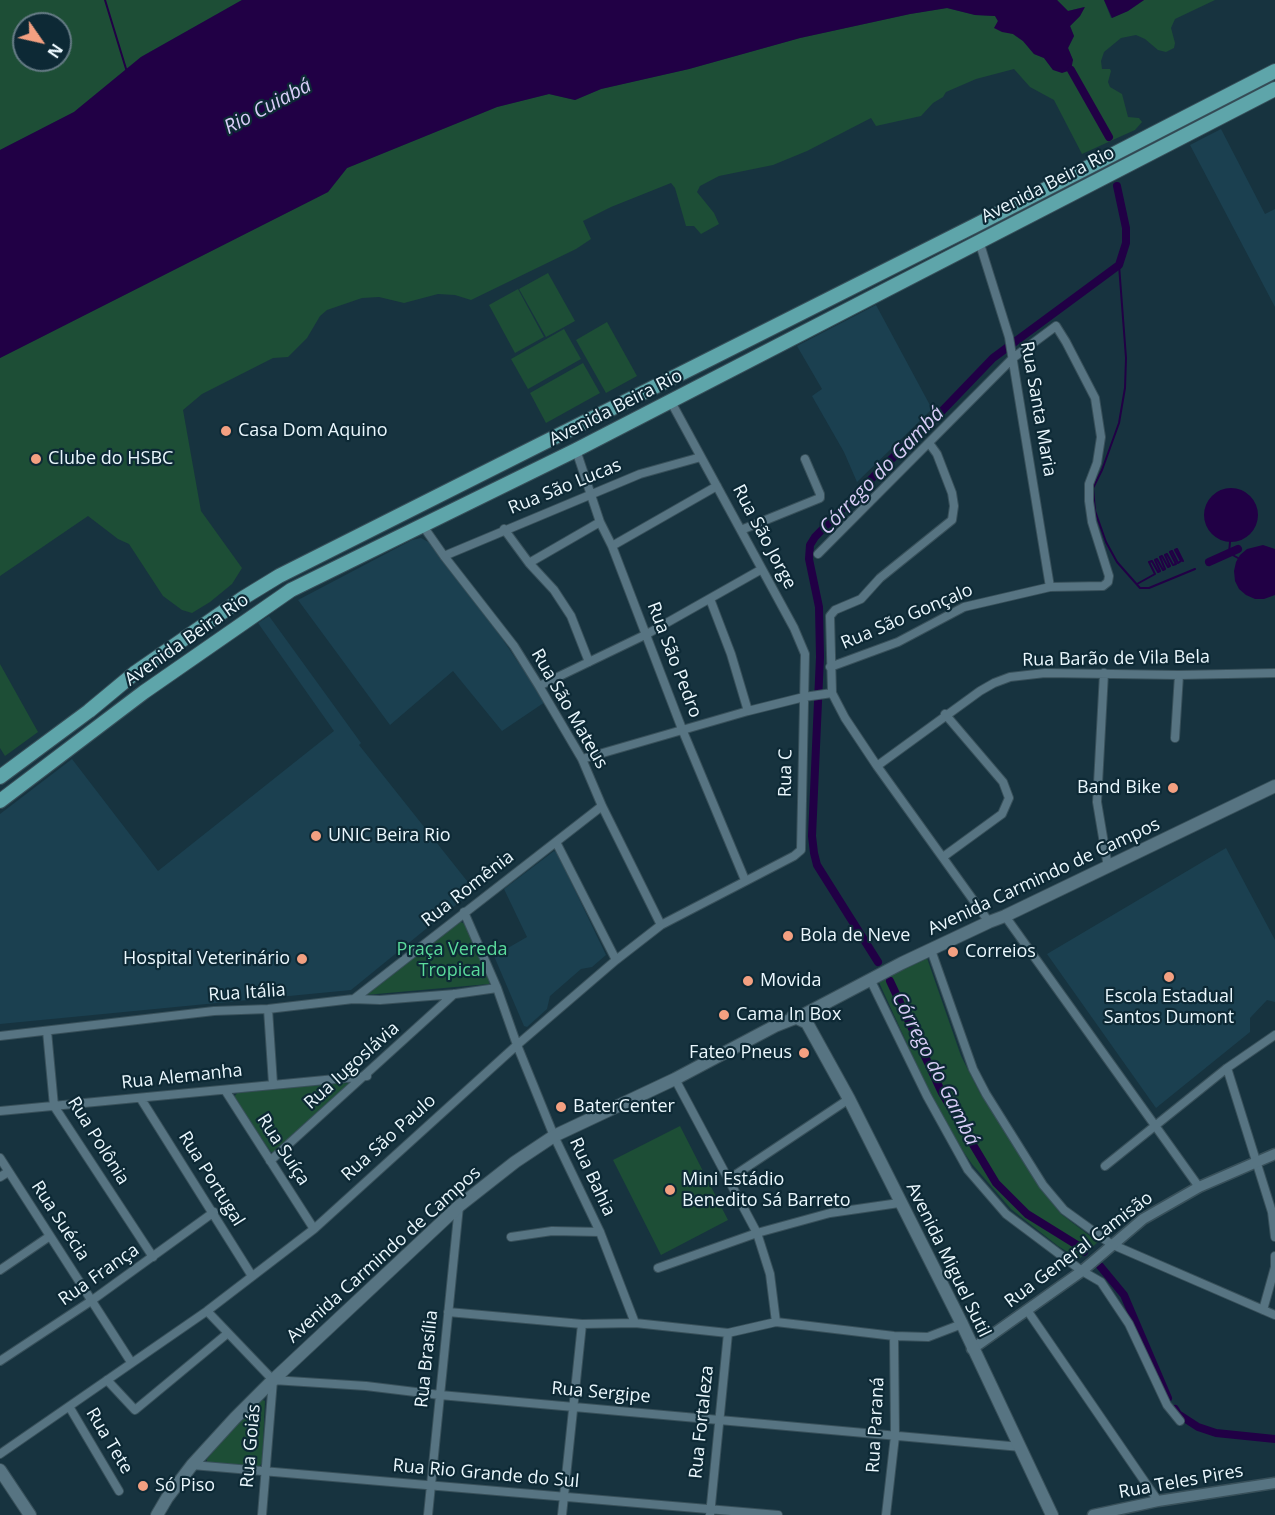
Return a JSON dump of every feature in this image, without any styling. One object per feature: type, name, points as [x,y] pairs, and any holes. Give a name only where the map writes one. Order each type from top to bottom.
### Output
[{"type":"main road","name":"Avenida Beira Rio","points":[[0,777],[89,711],[136,672],[279,576],[974,226],[1275,71]]},
{"type":"main road","name":"Avenida Beira Rio","points":[[0,801],[144,692],[291,590],[579,448],[1275,89]]},
{"type":"main road","points":[[579,424],[584,429],[579,448]]},
{"type":"main road","points":[[423,526],[423,517],[427,510],[463,484]]},
{"type":"main road","points":[[156,659],[155,675],[163,679]]},
{"type":"main road","points":[[136,672],[141,673],[146,680],[144,692]]},
{"type":"main road","name":"Avenida Carmindo de Campos","points":[[157,1515],[166,1498],[192,1466],[273,1380],[459,1206],[515,1162],[554,1136],[675,1079],[775,1026],[797,1019],[818,1005],[870,979],[1275,786]]},
{"type":"main road","points":[[797,1019],[807,1017],[818,1005]]},
{"type":"main road","name":"Avenida Miguel Sutil","points":[[797,1019],[849,1099],[899,1203],[962,1324],[1021,1447],[1049,1512]]},
{"type":"main road","points":[[0,1470],[30,1515]]},
{"type":"street","name":"Rua Santa Maria","points":[[979,241],[1009,337],[1050,587]]},
{"type":"street","name":"Rua São Gonçalo","points":[[830,667],[898,642],[964,607],[1050,587],[1103,586],[1108,582],[1109,576],[1092,522],[1089,501],[1089,484],[1097,463],[1101,437],[1095,398],[1056,326],[1013,358]]},
{"type":"street","points":[[818,554],[1013,358]]},
{"type":"street","name":"Rua São Jorge","points":[[670,400],[794,628],[805,654],[808,696]]},
{"type":"street","points":[[929,443],[937,454],[952,493],[954,506],[952,520],[880,578],[861,599],[832,613],[829,620],[830,693],[877,766],[989,922]]},
{"type":"street","name":"Rua São Pedro","points":[[579,448],[590,495],[600,522],[612,546],[682,729],[745,880]]},
{"type":"street","name":"Rua São Lucas","points":[[444,556],[640,474],[701,457]]},
{"type":"street","points":[[741,530],[820,498],[805,459]]},
{"type":"street","points":[[612,546],[717,486]]},
{"type":"street","points":[[529,563],[600,522]]},
{"type":"street","name":"Rua São Mateus","points":[[423,526],[514,646],[539,686],[582,759],[602,806],[661,925]]},
{"type":"street","points":[[504,529],[529,563],[554,590],[571,616],[589,662]]},
{"type":"street","points":[[539,686],[647,634],[762,569]]},
{"type":"street","points":[[710,599],[748,711]]},
{"type":"street","points":[[1104,673],[1097,802],[1108,867]]},
{"type":"street","name":"Rua Barão de Vila Bela","points":[[877,766],[945,714],[994,682],[1010,677],[1029,674],[1275,673]]},
{"type":"street","points":[[1175,738],[1179,675]]},
{"type":"street","points":[[582,759],[748,711],[830,693]]},
{"type":"street","name":"Rua C","points":[[801,850],[808,696]]},
{"type":"street","points":[[943,857],[1002,814],[1009,798],[1003,782],[945,714]]},
{"type":"street","name":"Rua Romênia","points":[[353,999],[602,806]]},
{"type":"street","points":[[556,842],[616,960]]},
{"type":"street","name":"Rua São Paulo","points":[[0,1454],[70,1408],[131,1362],[207,1311],[314,1229],[517,1044],[661,925],[794,856],[801,850]]},
{"type":"street","points":[[464,912],[497,988],[517,1044]]},
{"type":"street","points":[[1005,916],[1199,1187]]},
{"type":"street","points":[[931,950],[966,1052],[986,1094],[1043,1185],[1064,1210],[1112,1244],[1275,1315]]},
{"type":"street","points":[[870,979],[951,1143],[968,1170],[1006,1214],[1082,1271],[1101,1282],[1128,1324],[1167,1405],[1180,1421]]},
{"type":"street","name":"Rua Itália","points":[[0,1036],[214,1011],[268,1009],[353,999],[455,994],[497,988]]},
{"type":"street","name":"Rua Iugoslávia","points":[[270,1161],[367,1076],[455,994]]},
{"type":"street","points":[[268,1009],[273,1084]]},
{"type":"street","name":"Rua Polônia","points":[[47,1031],[54,1106],[153,1257]]},
{"type":"street","points":[[1105,1166],[1227,1068],[1275,1035]]},
{"type":"street","name":"Rua Bahia","points":[[517,1044],[554,1136],[600,1232],[635,1323]]},
{"type":"street","points":[[1227,1068],[1272,1212],[1275,1237]]},
{"type":"street","name":"Rua Alemanha","points":[[0,1112],[367,1076]]},
{"type":"street","points":[[675,1079],[757,1233],[770,1274],[776,1322]]},
{"type":"street","name":"Rua Suíça","points":[[225,1090],[314,1229]]},
{"type":"street","name":"Rua Portugal","points":[[141,1099],[214,1212],[252,1276]]},
{"type":"street","points":[[729,1179],[849,1099]]},
{"type":"street","name":"Rua General Camisão","points":[[972,1349],[1082,1271],[1143,1219],[1199,1187],[1275,1154]]},
{"type":"street","name":"Rua Suécia","points":[[0,1158],[4,1175],[50,1236],[131,1362]]},
{"type":"street","points":[[658,1269],[757,1233],[830,1212],[899,1203]]},
{"type":"street","name":"Rua Brasília","points":[[428,1515],[459,1206]]},
{"type":"street","name":"Rua França","points":[[0,1361],[91,1301],[214,1212]]},
{"type":"street","points":[[511,1237],[552,1231],[600,1232]]},
{"type":"street","points":[[0,1270],[50,1236]]},
{"type":"street","points":[[1263,1310],[1275,1267],[1275,1256]]},
{"type":"street","points":[[1027,1310],[1158,1501]]},
{"type":"street","points":[[207,1311],[273,1380]]},
{"type":"street","points":[[448,1312],[582,1324],[635,1323],[728,1333],[776,1322],[894,1336],[927,1337],[962,1324]]},
{"type":"street","points":[[562,1515],[582,1324]]},
{"type":"street","points":[[107,1380],[135,1410],[228,1333]]},
{"type":"street","name":"Rua Fortaleza","points":[[710,1512],[728,1333]]},
{"type":"street","name":"Rua Paraná","points":[[886,1515],[895,1436],[894,1336]]},
{"type":"street","name":"Rua Sergipe","points":[[273,1380],[366,1386],[440,1395],[1021,1447]]},
{"type":"street","name":"Rua Goiás","points":[[262,1515],[273,1380]]},
{"type":"street","name":"Rua Tete","points":[[70,1408],[119,1491]]},
{"type":"street","name":"Rua Rio Grande do Sul","points":[[192,1466],[564,1497],[710,1512],[778,1515]]},
{"type":"street","name":"Rua Teles Pires","points":[[1093,1515],[1158,1501],[1275,1483]]},
{"type":"shaded area","points":[[1221,129],[1265,214],[1275,209],[1275,307],[1190,145]]},
{"type":"shaded area","points":[[876,305],[932,409],[857,482],[844,452],[812,396],[822,389],[797,346]]},
{"type":"shaded area","points":[[421,538],[434,548],[499,634],[545,702],[502,731],[453,671],[390,725],[298,600],[412,540]]},
{"type":"shaded area","name":"UNIC Beira Rio","points":[[269,616],[361,743],[359,745],[475,891],[351,990],[0,1024],[0,814],[72,759],[158,871],[334,731],[258,623]]},
{"type":"shaded area","name":"Escola Estadual Santos Dumont","points":[[1226,848],[1275,940],[1275,1002],[1267,1000],[1250,1018],[1250,1032],[1156,1108],[1047,954]]},
{"type":"shaded area","points":[[554,851],[606,955],[592,967],[581,969],[550,996],[547,1009],[527,1027],[524,1026],[494,956],[527,937],[504,889]]},
{"type":"green space","points":[[0,0],[242,0],[141,57],[74,112],[0,150]]},
{"type":"green space","points":[[1057,0],[1104,0],[1111,18],[1128,11],[1144,0],[1215,0],[1175,19],[1171,28],[1174,48],[1166,52],[1158,50],[1136,35],[1121,38],[1104,52],[1101,61],[1102,69],[1111,71],[1108,82],[1110,87],[1122,94],[1128,117],[1139,118],[1142,122],[1135,130],[1082,154],[1054,100],[1030,87],[1014,69],[976,79],[946,92],[921,116],[876,126],[871,118],[807,151],[773,165],[719,176],[700,186],[697,192],[714,213],[719,224],[701,234],[694,226],[686,226],[675,188],[671,183],[583,221],[591,239],[576,249],[471,300],[455,295],[438,294],[404,303],[379,297],[362,298],[327,310],[320,316],[307,338],[288,357],[273,358],[202,394],[183,410],[201,511],[242,568],[232,584],[192,613],[182,610],[163,596],[129,544],[118,539],[88,516],[0,576],[0,358],[328,192],[347,168],[497,107],[549,94],[575,100],[601,89],[689,69],[800,38],[947,8],[975,15],[995,16],[998,21],[995,28],[1013,34],[1023,41],[1034,54],[1044,58],[1053,70],[1073,60],[1068,48],[1074,36],[1070,26],[1080,16],[1084,7],[1068,11]]},
{"type":"green space","points":[[548,273],[575,321],[546,337],[519,289]]},
{"type":"green space","points":[[518,289],[544,337],[515,353],[489,305]]},
{"type":"green space","points":[[607,322],[637,376],[606,393],[576,340]]},
{"type":"green space","points":[[564,329],[581,359],[528,389],[511,359]]},
{"type":"green space","points":[[583,363],[600,393],[546,423],[530,393]]},
{"type":"green space","points":[[0,664],[38,732],[5,756],[0,748]]},
{"type":"green space","name":"Praça Vereda Tropical","points":[[459,921],[465,924],[490,980],[489,984],[365,995]]},
{"type":"green space","points":[[927,958],[961,1056],[980,1093],[1040,1187],[1061,1214],[1098,1242],[1079,1259],[1058,1246],[1011,1209],[972,1164],[956,1141],[931,1096],[877,978]]},
{"type":"green space","points":[[350,1084],[275,1153],[271,1152],[233,1098],[239,1091]]},
{"type":"green space","name":"Mini Estádio Benedito Sá Barreto","points":[[680,1126],[728,1220],[661,1255],[613,1160]]},
{"type":"green space","points":[[261,1399],[265,1401],[262,1463],[258,1468],[207,1463],[207,1459],[229,1432]]},
{"type":"water","name":"Rio Cuiabá","points":[[242,0],[1057,0],[1068,11],[1085,7],[1070,26],[1074,36],[1068,48],[1073,60],[1071,70],[1062,73],[1053,70],[1044,58],[1034,54],[1023,41],[1013,34],[994,28],[998,21],[995,16],[975,15],[947,8],[800,38],[689,69],[601,89],[575,100],[549,94],[497,107],[347,168],[328,192],[0,358],[0,150],[74,112],[141,57]]},
{"type":"water","points":[[1104,0],[1144,0],[1112,18]]},
{"type":"water","points":[[1231,488],[1241,490],[1250,496],[1256,505],[1258,515],[1256,525],[1250,534],[1241,540],[1231,542],[1221,540],[1212,534],[1206,525],[1204,515],[1206,505],[1212,496],[1221,490]]},
{"type":"water","points":[[1263,545],[1275,549],[1275,595],[1255,599],[1239,589],[1234,571],[1240,555],[1247,549]]},
{"type":"waterway","points":[[105,0],[127,72]]},
{"type":"waterway","points":[[1071,70],[1109,137]]},
{"type":"waterway","name":"Córrego do Gambá","points":[[878,962],[817,865],[814,853],[812,836],[820,657],[819,607],[809,559],[810,545],[815,537],[881,469],[993,358],[1119,265],[1126,243],[1126,228],[1117,186]]},
{"type":"waterway","points":[[1119,265],[1126,358],[1125,388],[1119,423],[1093,488],[1095,511],[1106,542],[1117,562],[1140,588],[1149,588],[1195,569]]},
{"type":"waterway","points":[[1230,542],[1229,553],[1238,558]]},
{"type":"waterway","points":[[1137,584],[1155,574],[1149,562],[1152,561],[1158,572],[1160,571],[1155,560],[1157,559],[1163,570],[1165,569],[1160,557],[1162,556],[1168,567],[1170,566],[1165,555],[1167,554],[1173,565],[1176,564],[1170,552],[1172,551],[1178,563],[1181,561],[1175,550],[1177,549],[1183,561]]},
{"type":"waterway","points":[[1209,562],[1238,549]]},
{"type":"waterway","name":"Córrego do Gambá","points":[[890,981],[942,1093],[996,1183],[1027,1214],[1077,1245],[1084,1252]]},
{"type":"waterway","name":"Córrego do Gambá","points":[[1100,1266],[1124,1295],[1168,1398]]},
{"type":"waterway","name":"Córrego do Gambá","points":[[1175,1409],[1178,1414],[1198,1427],[1216,1433],[1275,1439]]},
{"type":"place","name":"Casa Dom Aquino","points":[[226,431]]},
{"type":"place","name":"Clube do HSBC","points":[[36,459]]},
{"type":"place","name":"Band Bike","points":[[1173,788]]},
{"type":"place","name":"UNIC Beira Rio","points":[[316,836]]},
{"type":"place","name":"Bola de Neve","points":[[788,936]]},
{"type":"place","name":"Correios","points":[[953,952]]},
{"type":"place","name":"Hospital Veterinário","points":[[302,959]]},
{"type":"place","name":"Escola Estadual Santos Dumont","points":[[1169,977]]},
{"type":"place","name":"Movida","points":[[748,981]]},
{"type":"place","name":"Cama In Box","points":[[724,1015]]},
{"type":"place","name":"Fateo Pneus","points":[[804,1053]]},
{"type":"place","name":"BaterCenter","points":[[561,1107]]},
{"type":"place","name":"Mini Estádio Benedito Sá Barreto","points":[[670,1190]]},
{"type":"place","name":"Só Piso","points":[[143,1486]]}]
